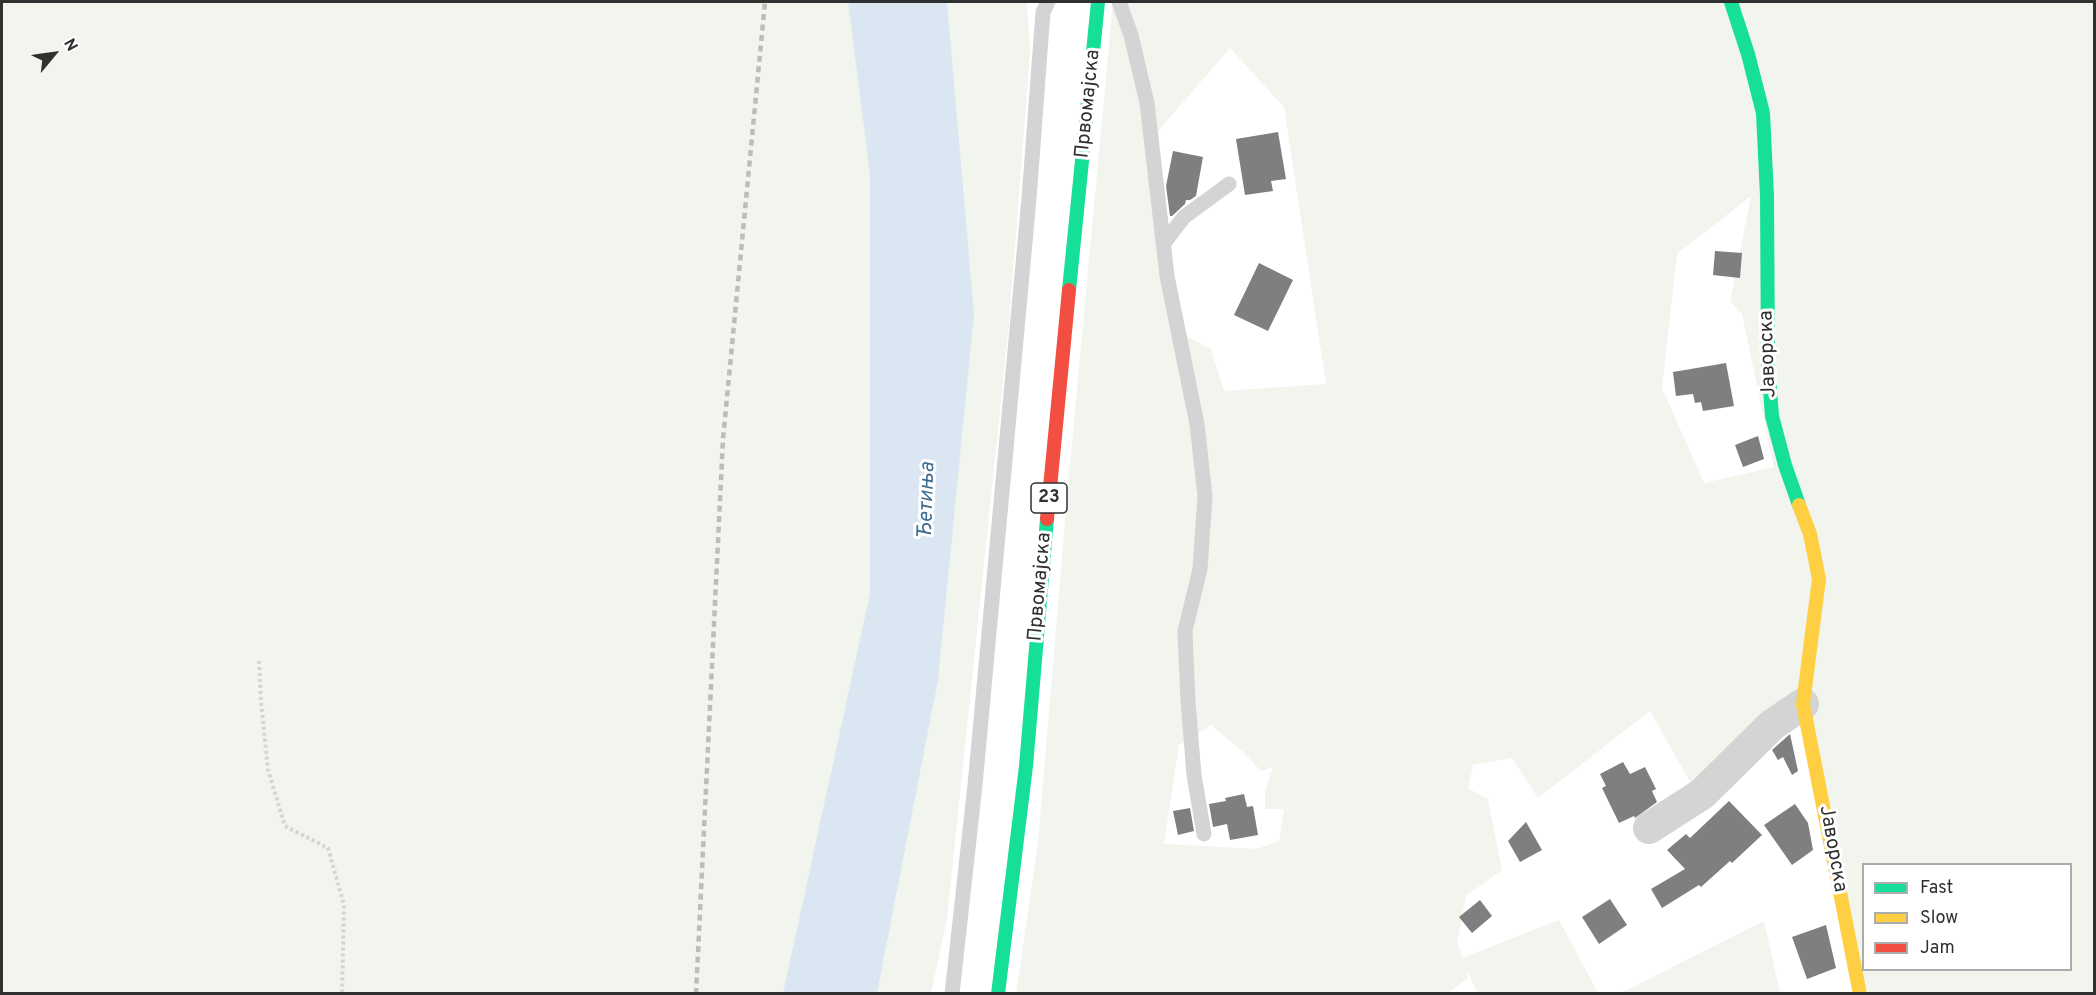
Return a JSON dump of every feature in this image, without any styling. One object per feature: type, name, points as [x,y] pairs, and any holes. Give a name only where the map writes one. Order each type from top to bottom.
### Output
[{"type":"street","name":"Првомајска","points":[[998,993],[1026,766],[1048,502],[1098,2]]},
{"type":"street","name":"Јаворска","points":[[1731,2],[1748,54],[1763,113],[1767,196],[1768,364],[1772,416],[1785,465],[1810,534],[1819,579],[1803,704],[1860,993]]},
{"type":"street","points":[[1648,828],[1702,794],[1772,725],[1803,704]]},
{"type":"lane","points":[[952,993],[975,785],[1029,199],[1042,12],[1048,2]]},
{"type":"lane","name":"Првомајска","points":[[1119,2],[1131,35],[1147,103],[1167,276],[1197,424],[1205,496],[1200,568],[1185,631],[1194,775],[1204,834]]},
{"type":"lane","points":[[1164,243],[1184,217],[1229,184]]},
{"type":"path","points":[[259,661],[268,770],[285,826],[328,848],[344,905],[342,993]]},
{"type":"shaded area","points":[[2,2],[1027,2],[1030,51],[1009,324],[947,919],[931,993],[2,994]]},
{"type":"shaded area","points":[[1113,2],[2094,2],[2094,993],[1868,993],[1862,971],[2072,971],[2072,863],[1862,863],[1862,970],[1799,723],[1714,791],[1690,782],[1650,711],[1538,798],[1512,758],[1473,765],[1468,788],[1488,799],[1502,870],[1466,896],[1457,942],[1462,958],[1559,920],[1598,993],[1478,993],[1466,969],[1468,978],[1448,993],[1016,994],[1038,842]],"holes":[[[1230,48],[1284,107],[1326,384],[1224,391],[1211,349],[1186,336],[1146,145]],[[1751,196],[1730,301],[1742,314],[1774,467],[1704,483],[1662,388],[1677,254]],[[1211,725],[1261,771],[1273,767],[1265,792],[1265,809],[1284,809],[1279,841],[1257,849],[1164,844],[1179,745]]]},
{"type":"shaded area","points":[[1764,921],[1780,993],[1621,993]]},
{"type":"water","name":"Ђетиња","points":[[848,2],[947,2],[974,314],[938,680],[877,993],[783,993],[870,594],[870,174]]},
{"type":"building","points":[[1278,132],[1286,179],[1271,181],[1273,191],[1245,195],[1236,139]]},
{"type":"building","points":[[1173,151],[1203,157],[1196,196],[1186,200],[1185,204],[1170,216],[1166,186]]},
{"type":"building","points":[[1715,251],[1742,253],[1740,278],[1713,275]]},
{"type":"building","points":[[1259,263],[1293,280],[1268,331],[1234,315]]},
{"type":"building","points":[[1726,363],[1734,406],[1703,411],[1701,402],[1695,403],[1693,394],[1676,396],[1673,372]]},
{"type":"building","points":[[1758,436],[1764,459],[1743,467],[1735,445]]},
{"type":"building","points":[[1790,734],[1798,771],[1792,775],[1783,757],[1778,760],[1772,750]]},
{"type":"building","points":[[1623,762],[1630,774],[1645,767],[1656,789],[1652,791],[1657,802],[1635,818],[1634,816],[1619,823],[1602,788],[1606,786],[1600,774]]},
{"type":"building","points":[[1244,794],[1247,807],[1253,806],[1258,835],[1230,840],[1227,824],[1213,827],[1209,804]]},
{"type":"building","points":[[1729,801],[1762,835],[1732,863],[1730,861],[1701,887],[1699,885],[1662,908],[1651,889],[1685,869],[1667,850],[1686,834],[1690,838]]},
{"type":"building","points":[[1795,804],[1808,823],[1813,850],[1792,865],[1764,825]]},
{"type":"building","points":[[1190,808],[1194,831],[1178,835],[1173,811]]},
{"type":"building","points":[[1526,822],[1542,850],[1520,862],[1508,841]]},
{"type":"building","points":[[1610,899],[1627,925],[1599,944],[1582,917]]},
{"type":"building","points":[[1480,900],[1492,916],[1472,933],[1459,917]]},
{"type":"building","points":[[1826,925],[1836,968],[1807,979],[1792,937]]},
{"type":"railway","points":[[696,994],[723,439],[765,2]]},
{"type":"traffic: fast","points":[[1069,290],[1098,2]]},
{"type":"traffic: fast","points":[[1731,2],[1748,54],[1763,113],[1767,196],[1768,364],[1772,416],[1799,505]]},
{"type":"traffic: fast","points":[[998,994],[1026,766],[1047,519]]},
{"type":"traffic: slow","points":[[1799,505],[1810,534],[1819,579],[1803,704],[1860,994]]},
{"type":"traffic: jam","points":[[1047,519],[1069,290]]}]
